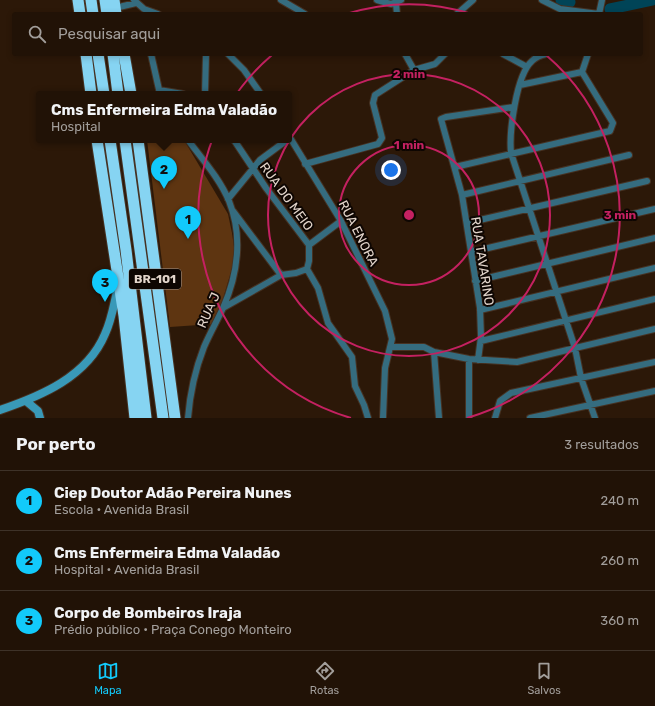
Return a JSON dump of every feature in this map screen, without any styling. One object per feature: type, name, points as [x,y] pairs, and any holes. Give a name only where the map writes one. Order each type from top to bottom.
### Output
[{"type":"highway","points":[[78,0],[80,12]]},
{"type":"highway","points":[[91,0],[93,12]]},
{"type":"highway","points":[[105,0],[113,9]]},
{"type":"highway","points":[[86,56],[91,91]]},
{"type":"highway","points":[[98,56],[104,91]]},
{"type":"highway","points":[[113,56],[118,91]]},
{"type":"highway","points":[[124,56],[130,91]]},
{"type":"highway","name":"BR-101","points":[[110,143],[133,308],[146,418]]},
{"type":"highway","name":"BR-101","points":[[125,143],[164,418]]},
{"type":"highway","name":"BR-101","points":[[138,143],[175,418]]},
{"type":"highway","points":[[98,145],[109,176],[119,245],[133,308]]},
{"type":"highway","name":"BR-101","points":[[98,145],[131,371],[135,418]]},
{"type":"street","points":[[281,0],[302,12]]},
{"type":"street","points":[[377,0],[391,4],[399,2],[397,12]]},
{"type":"street","points":[[459,12],[473,0]]},
{"type":"street","points":[[542,0],[560,9],[583,12]]},
{"type":"street","points":[[599,12],[602,0]]},
{"type":"street","points":[[113,9],[136,3],[154,12]]},
{"type":"street","points":[[150,56],[159,91]]},
{"type":"street","points":[[205,91],[206,56]]},
{"type":"street","points":[[230,56],[244,70],[259,91]]},
{"type":"street","points":[[406,56],[414,70]]},
{"type":"street","points":[[305,164],[376,145],[381,142],[381,134],[372,99],[380,91],[414,70],[435,64],[443,56]]},
{"type":"street","points":[[507,56],[527,67]]},
{"type":"street","points":[[541,56],[532,60],[527,67],[520,85],[514,107],[510,135],[512,153],[575,348],[582,378],[595,418]]},
{"type":"street","points":[[455,167],[608,132],[612,129],[613,123],[582,72],[587,56]]},
{"type":"street","points":[[520,85],[582,72]]},
{"type":"street","name":"RUA TAVARINO","points":[[478,360],[481,341],[480,310],[476,281],[470,252],[462,195],[441,121],[442,117],[514,107]]},
{"type":"street","name":"RUA J","points":[[188,418],[195,372],[208,339],[223,308],[237,262],[237,234],[228,199],[190,143]]},
{"type":"street","name":"RUA DO MEIO","points":[[236,143],[310,245]]},
{"type":"street","points":[[228,199],[253,168],[283,143]]},
{"type":"street","name":"RUA ENORA","points":[[292,143],[341,221],[385,311],[391,332],[391,347],[385,368],[383,418]]},
{"type":"street","points":[[462,195],[520,180],[629,156]]},
{"type":"street","points":[[467,223],[647,181]]},
{"type":"street","points":[[470,252],[655,209]]},
{"type":"street","name":"RUA J","points":[[232,210],[281,275]]},
{"type":"street","points":[[341,221],[310,245],[307,269],[318,288],[328,324],[352,357],[354,386],[364,405],[368,418]]},
{"type":"street","points":[[476,281],[655,238]]},
{"type":"street","points":[[480,310],[655,268]]},
{"type":"street","points":[[223,308],[281,275],[296,273],[307,269]]},
{"type":"street","points":[[0,410],[26,402],[44,394],[76,372],[93,355],[106,333],[118,284]]},
{"type":"street","points":[[481,341],[655,299]]},
{"type":"street","points":[[391,347],[424,347],[434,352],[469,359],[517,362],[655,329]]},
{"type":"street","points":[[434,352],[439,418]]},
{"type":"street","points":[[469,359],[469,418]]},
{"type":"street","points":[[495,418],[500,401],[506,395],[655,362]]},
{"type":"street","points":[[530,418],[655,391]]},
{"type":"street","points":[[26,402],[38,411],[40,418]]},
{"type":"street","points":[[563,411],[564,418]]},
{"type":"shaded area","points":[[147,143],[186,143],[228,214],[235,254],[222,302],[213,324],[170,327]]},
{"type":"waterway","points":[[561,0],[570,2]]},
{"type":"waterway","points":[[610,9],[652,0]]},
{"type":"place","name":"Cms Enfermeira Edma Valadão","points":[[164,189]]},
{"type":"place","name":"Ciep Doutor Adão Pereira Nunes","points":[[188,239]]},
{"type":"place","name":"Corpo de Bombeiros Iraja","points":[[105,302]]}]
